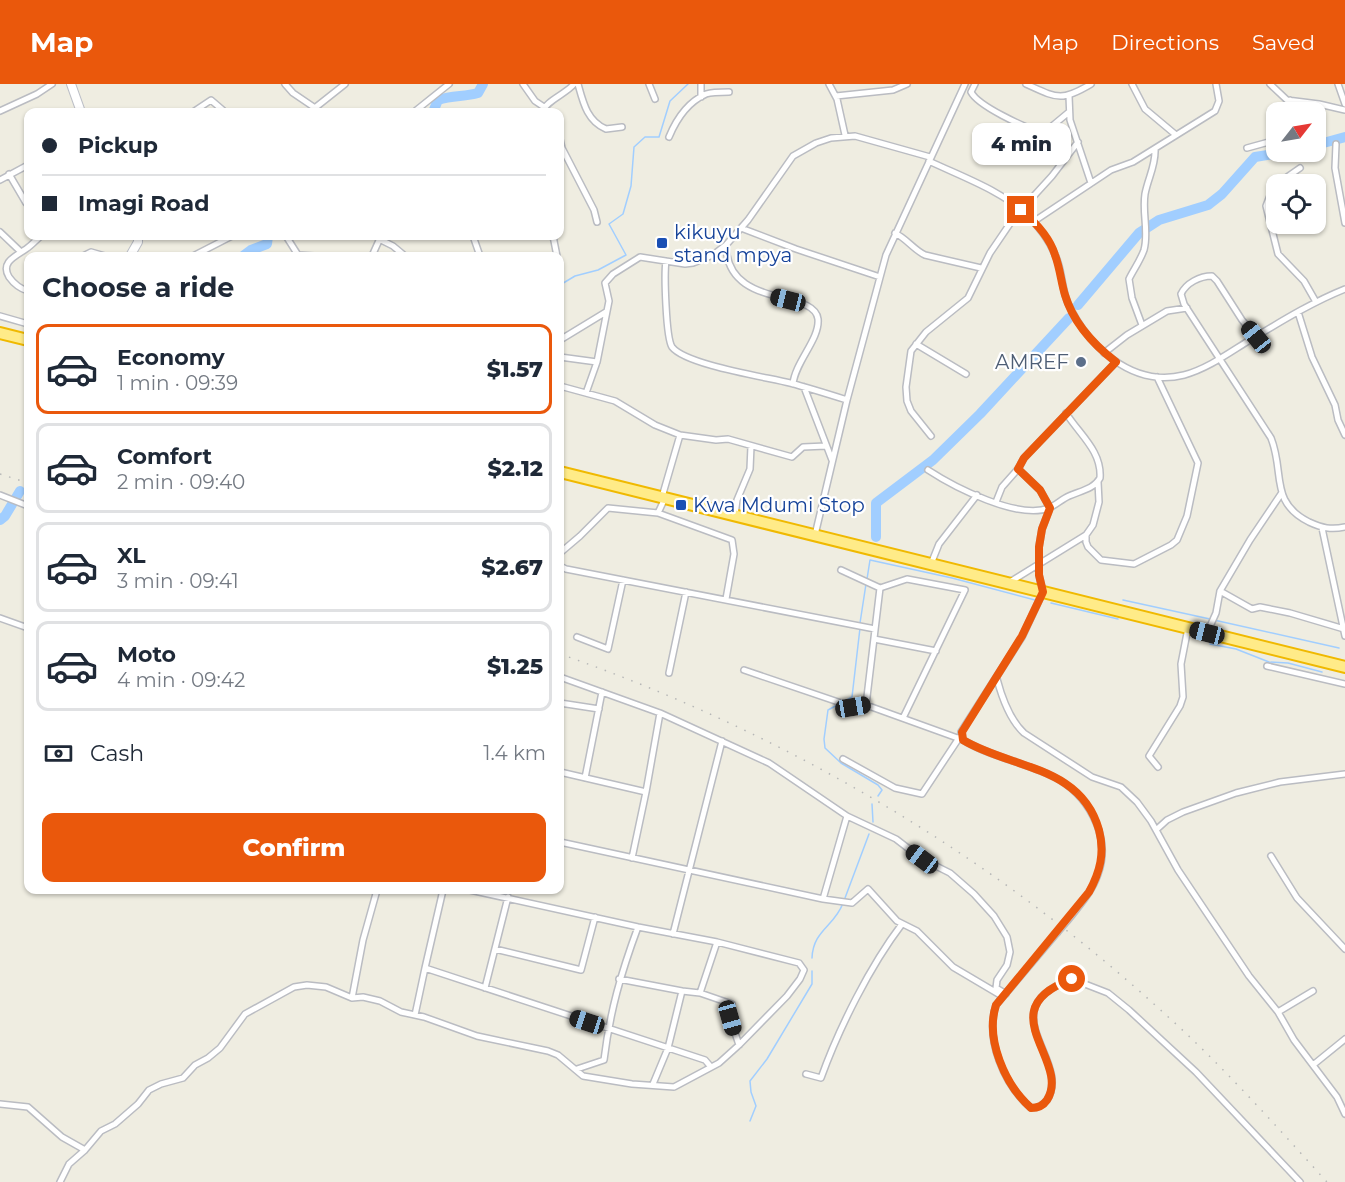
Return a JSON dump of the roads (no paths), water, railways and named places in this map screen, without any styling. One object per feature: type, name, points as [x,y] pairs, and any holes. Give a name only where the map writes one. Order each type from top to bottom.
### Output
[{"type":"highway","points":[[0,333],[24,339]]},
{"type":"highway","points":[[564,473],[1345,667]]},
{"type":"street","points":[[0,111],[38,94],[52,84]]},
{"type":"street","points":[[71,84],[80,108]]},
{"type":"street","points":[[285,84],[312,108]]},
{"type":"street","points":[[317,108],[345,84]]},
{"type":"street","points":[[419,108],[449,84]]},
{"type":"street","points":[[523,84],[542,108]]},
{"type":"street","points":[[547,108],[576,84],[586,111],[595,122],[606,129],[622,127]]},
{"type":"street","points":[[649,84],[655,99]]},
{"type":"street","points":[[701,84],[701,98]]},
{"type":"street","points":[[829,84],[836,96],[845,135]]},
{"type":"street","points":[[814,535],[886,255],[965,84]]},
{"type":"street","points":[[975,84],[971,92],[978,101],[1027,128],[1040,132],[1051,127],[1069,112]]},
{"type":"street","points":[[1026,84],[1057,96],[1069,96],[1091,84]]},
{"type":"street","points":[[1132,84],[1145,109],[1176,135]]},
{"type":"street","points":[[1033,222],[1111,170],[1133,162],[1215,111],[1219,101],[1216,84]]},
{"type":"street","points":[[1270,84],[1287,100],[1345,110]]},
{"type":"street","points":[[1338,84],[1345,104]]},
{"type":"street","points":[[836,96],[902,85]]},
{"type":"street","points":[[669,137],[679,117],[707,93],[729,92]]},
{"type":"street","points":[[1069,96],[1069,112],[1091,183]]},
{"type":"street","points":[[199,108],[211,100],[220,108]]},
{"type":"street","points":[[586,393],[597,362],[609,301],[605,286],[608,279],[640,257],[693,264],[713,255],[726,245],[741,228],[793,156],[816,143],[845,135],[876,140],[929,159],[1008,200],[1021,210],[1053,249],[1065,295],[1085,332],[1104,353],[1116,362],[1137,372],[1157,377],[1185,375],[1221,358],[1316,302],[1345,289]]},
{"type":"street","points":[[931,436],[911,411],[907,401],[907,369],[911,351],[926,332],[968,298],[981,268],[1021,210],[1052,176],[1078,142]]},
{"type":"street","points":[[1247,148],[1266,143]]},
{"type":"street","points":[[1336,144],[1335,168],[1345,223]]},
{"type":"street","points":[[1142,325],[1132,298],[1129,279],[1139,263],[1144,248],[1146,228],[1144,208],[1146,192],[1156,160],[1155,149]]},
{"type":"street","points":[[564,156],[594,210],[597,222]]},
{"type":"street","points":[[0,180],[24,167]]},
{"type":"street","points":[[1291,174],[1299,168]]},
{"type":"street","points":[[9,174],[24,200]]},
{"type":"street","points":[[741,228],[880,277]]},
{"type":"street","points":[[0,232],[21,252]]},
{"type":"street","points":[[895,233],[905,238],[925,255],[981,268]]},
{"type":"street","points":[[1273,234],[1278,254],[1304,280],[1316,302]]},
{"type":"street","points":[[24,289],[10,279],[6,271],[7,263],[37,240]]},
{"type":"street","points":[[201,252],[224,240]]},
{"type":"street","points":[[384,240],[400,252]]},
{"type":"street","points":[[726,245],[728,263],[741,281],[771,296],[810,306],[817,315],[816,331],[795,371],[793,384]]},
{"type":"street","points":[[666,261],[668,336],[675,350],[684,356],[711,364],[847,400]]},
{"type":"street","points":[[1256,337],[1212,276],[1194,281],[1183,290],[1181,294],[1187,308],[1271,438],[1278,458],[1281,494],[1291,511],[1322,528],[1345,527]]},
{"type":"street","points":[[1104,353],[1142,325],[1167,311],[1187,308]]},
{"type":"street","points":[[564,338],[606,312]]},
{"type":"street","points":[[1298,312],[1312,357],[1335,405],[1338,420],[1345,435]]},
{"type":"street","points":[[0,316],[24,323]]},
{"type":"street","points":[[915,344],[966,374]]},
{"type":"street","points":[[564,358],[597,362]]},
{"type":"street","points":[[996,502],[1002,487],[1018,469],[1024,458],[1116,362]]},
{"type":"street","points":[[1086,535],[1088,547],[1101,560],[1134,564],[1171,545],[1181,532],[1198,462],[1157,377]]},
{"type":"street","points":[[564,387],[615,401],[655,425],[681,435],[716,440],[729,439],[792,458],[803,447],[826,446]]},
{"type":"street","points":[[804,387],[832,462]]},
{"type":"street","points":[[1008,583],[1086,535],[1097,514],[1100,492],[1098,482],[1101,470],[1091,445],[1074,427],[1066,413]]},
{"type":"street","points":[[658,513],[681,435]]},
{"type":"street","points":[[735,515],[736,500],[750,469],[751,447]]},
{"type":"street","points":[[843,759],[895,788],[922,794],[961,739],[962,732],[1022,636],[1043,592],[1039,565],[1040,537],[1050,508],[1040,490],[1018,469]]},
{"type":"street","points":[[928,470],[977,495],[1020,510],[1050,508],[1098,482]]},
{"type":"street","points":[[1207,633],[1216,613],[1220,591],[1281,494]]},
{"type":"street","points":[[0,495],[24,504]]},
{"type":"street","points":[[931,564],[939,544],[977,495]]},
{"type":"street","points":[[564,549],[608,508],[658,513],[732,540],[734,554],[726,599]]},
{"type":"street","points":[[1322,528],[1344,633]]},
{"type":"street","points":[[564,568],[875,629]]},
{"type":"street","points":[[841,570],[880,588],[908,579],[965,590],[903,718]]},
{"type":"street","points":[[577,637],[608,649],[623,580]]},
{"type":"street","points":[[866,705],[880,588]]},
{"type":"street","points":[[1220,591],[1252,609],[1260,607],[1290,613],[1344,633]]},
{"type":"street","points":[[669,673],[686,592]]},
{"type":"street","points":[[1,620],[24,627]]},
{"type":"street","points":[[1158,767],[1149,756],[1180,706],[1184,684],[1181,664],[1188,628]]},
{"type":"street","points":[[874,639],[936,651]]},
{"type":"street","points":[[1267,666],[1345,684]]},
{"type":"street","points":[[744,670],[853,707],[866,705],[961,739],[975,747],[1049,774],[1064,782],[1080,796],[1091,812],[1100,834],[1099,872],[1089,892],[1068,920],[996,1005],[992,1017],[996,1049],[1010,1082],[1022,1100],[1031,1108],[1038,1108],[1045,1103],[1050,1093],[1052,1078],[1036,1034],[1034,1016],[1037,1003],[1047,990],[1072,979],[1108,993],[1129,1010],[1196,1072],[1300,1182]]},
{"type":"street","points":[[564,678],[660,713],[769,763],[847,816],[896,840],[922,859],[950,873],[994,916],[1007,936],[1010,952],[1007,964],[997,980],[996,988],[1004,995]]},
{"type":"street","points":[[997,679],[1002,698],[1021,731],[1092,777],[1121,787],[1137,802],[1156,830],[1178,870],[1212,917],[1249,976],[1278,1012],[1337,1097],[1345,1114]]},
{"type":"street","points":[[585,778],[602,692]]},
{"type":"street","points":[[564,703],[599,709]]},
{"type":"street","points":[[632,858],[660,713]]},
{"type":"street","points":[[673,934],[722,741]]},
{"type":"street","points":[[564,773],[646,792]]},
{"type":"street","points":[[1156,830],[1167,820],[1183,812],[1236,793],[1280,782],[1345,774]]},
{"type":"street","points":[[823,899],[847,816]]},
{"type":"street","points":[[564,843],[823,899],[852,903],[868,889],[897,921],[917,931],[953,967],[1004,995]]},
{"type":"street","points":[[1271,856],[1297,898],[1345,949]]},
{"type":"street","points":[[352,998],[363,940],[376,894]]},
{"type":"street","points":[[415,1015],[442,894]]},
{"type":"street","points":[[60,1182],[69,1164],[101,1131],[115,1124],[138,1104],[149,1090],[183,1078],[195,1065],[213,1055],[220,1048],[245,1014],[285,991],[307,986],[326,987],[352,998],[380,1001],[388,1007],[477,1036],[558,1055],[577,1069],[581,1075],[588,1077],[632,1084],[674,1086],[711,1067],[739,1044],[787,996],[804,970],[799,963],[717,942],[492,894]]},
{"type":"street","points":[[485,988],[508,897]]},
{"type":"street","points":[[495,949],[581,969],[595,917]]},
{"type":"street","points":[[806,1074],[821,1078],[833,1043],[887,944],[902,924]]},
{"type":"street","points":[[577,1069],[604,1060],[608,1028],[619,979],[638,927]]},
{"type":"street","points":[[700,993],[717,942]]},
{"type":"street","points":[[425,968],[705,1060],[711,1067]]},
{"type":"street","points":[[619,979],[700,993],[732,1004],[730,1018],[739,1044]]},
{"type":"street","points":[[653,1084],[668,1048],[682,991]]},
{"type":"street","points":[[1278,1012],[1312,991]]},
{"type":"street","points":[[1313,1065],[1345,1039]]},
{"type":"street","points":[[0,1104],[28,1107],[62,1137],[85,1150]]},
{"type":"waterway","points":[[435,108],[438,100],[478,93],[483,84]]},
{"type":"waterway","points":[[564,283],[575,276],[598,270],[626,255],[609,224],[623,214],[631,186],[634,147],[645,137],[659,137],[670,101],[688,84]]},
{"type":"waterway","points":[[1326,142],[1345,137]]},
{"type":"waterway","points":[[1078,305],[1139,233],[1159,220],[1208,205],[1222,194],[1255,157],[1266,155]]},
{"type":"waterway","points":[[248,252],[267,244],[268,240]]},
{"type":"waterway","points":[[876,537],[876,503],[933,460],[980,414],[1069,318]]},
{"type":"waterway","points":[[0,520],[5,516],[20,491]]},
{"type":"waterway","points":[[867,579],[870,560],[952,578],[1035,600]]},
{"type":"waterway","points":[[860,623],[866,584]]},
{"type":"waterway","points":[[1123,600],[1210,619]]},
{"type":"waterway","points":[[1051,603],[1118,619]]},
{"type":"waterway","points":[[1214,620],[1339,648]]},
{"type":"waterway","points":[[843,702],[852,697],[860,628]]},
{"type":"waterway","points":[[1210,644],[1236,649],[1269,662],[1288,663],[1322,672]]},
{"type":"waterway","points":[[839,704],[828,710],[825,748],[841,763],[878,785],[882,790],[878,796]]},
{"type":"waterway","points":[[872,804],[873,822]]},
{"type":"waterway","points":[[845,898],[869,834]]},
{"type":"waterway","points":[[812,958],[816,941],[843,903]]},
{"type":"waterway","points":[[750,1121],[756,1106],[750,1081],[767,1059],[812,984],[812,971]]},
{"type":"railway","points":[[0,474],[24,482]]},
{"type":"railway","points":[[564,655],[643,685],[725,721],[804,760],[882,804],[957,851],[1029,902],[1099,957],[1166,1015],[1229,1076],[1327,1182]]},
{"type":"place","name":"kikuyu stand mpya","points":[[662,243]]},
{"type":"place","name":"AMREF","points":[[1081,362]]},
{"type":"place","name":"Kwa Mdumi Stop","points":[[681,505]]}]
